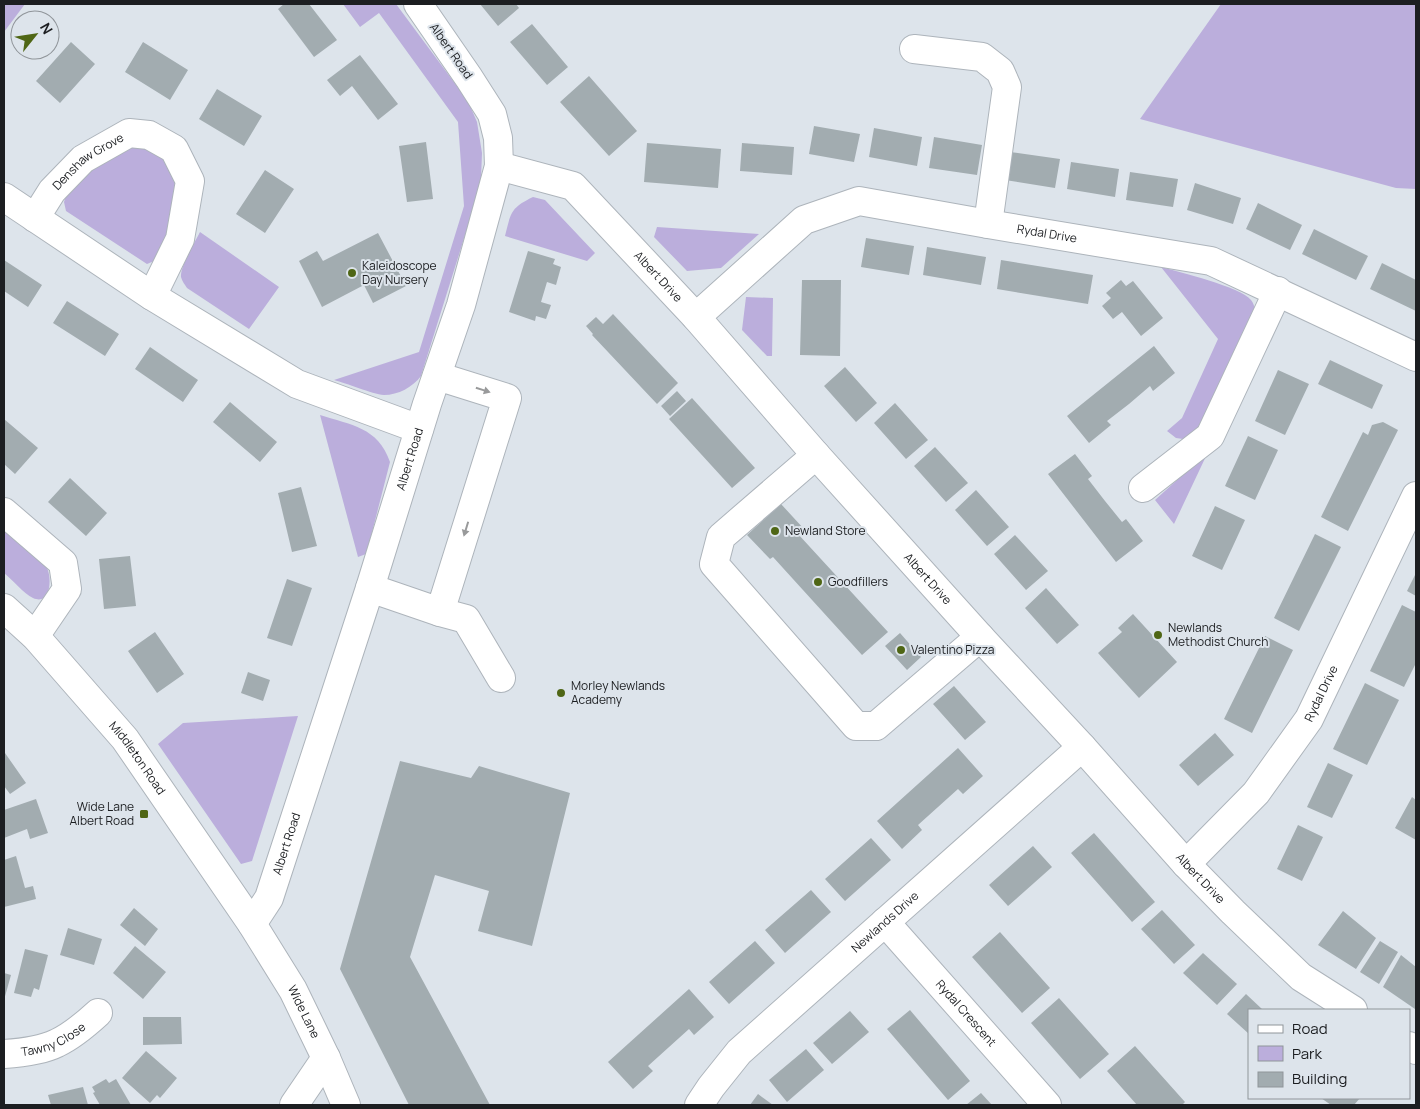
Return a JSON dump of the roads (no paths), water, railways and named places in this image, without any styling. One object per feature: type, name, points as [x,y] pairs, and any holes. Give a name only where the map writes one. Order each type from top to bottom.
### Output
[{"type":"street","name":"Albert Road","points":[[252,924],[269,898],[370,588],[436,376],[461,306],[499,166],[498,138],[492,114],[418,4]]},
{"type":"street","points":[[914,49],[982,57],[1000,70],[1004,79],[1007,87],[988,224]]},
{"type":"street","name":"Denshaw Grove","points":[[36,218],[52,191],[83,159],[129,133],[149,135],[174,149],[190,182],[180,239],[152,296]]},
{"type":"street","name":"Albert Drive","points":[[499,166],[573,186],[696,317],[816,455],[1186,864],[1301,977],[1351,1009]]},
{"type":"street","points":[[4,197],[152,296],[297,384],[419,429]]},
{"type":"street","name":"Rydal Drive","points":[[696,317],[804,220],[859,201],[1211,261],[1416,357]]},
{"type":"street","points":[[1143,488],[1210,436],[1278,291]]},
{"type":"street","points":[[436,376],[507,398],[440,612]]},
{"type":"street","points":[[816,455],[721,537],[714,564],[856,726],[876,726],[980,637]]},
{"type":"street","name":"Rydal Drive","points":[[1186,864],[1256,793],[1309,719],[1416,496]]},
{"type":"street","points":[[4,512],[62,563],[66,589],[34,636]]},
{"type":"street","points":[[370,588],[466,619],[501,678]]},
{"type":"street","name":"Middleton Road","points":[[4,608],[34,636],[125,739],[252,924]]},
{"type":"street","name":"Newlands Drive","points":[[699,1105],[739,1052],[1082,747]]},
{"type":"street","name":"Rydal Crescent","points":[[885,922],[1047,1105]]},
{"type":"street","name":"Wide Lane","points":[[252,924],[293,990],[326,1058],[346,1105]]},
{"type":"street","name":"Tawny Close","points":[[4,1054],[20,1053],[56,1044],[81,1028],[98,1013]]},
{"type":"street","points":[[294,1105],[326,1058]]},
{"type":"place","name":"Kaleidoscope Day Nursery","points":[[352,273]]},
{"type":"place","name":"Newland Store","points":[[775,531]]},
{"type":"place","name":"Goodfillers","points":[[818,582]]},
{"type":"place","name":"Newlands Methodist Church","points":[[1158,635]]},
{"type":"place","name":"Valentino Pizza","points":[[901,650]]},
{"type":"place","name":"Morley Newlands Academy","points":[[561,693]]},
{"type":"place","name":"Wide Lane Albert Road","points":[[144,814]]}]
